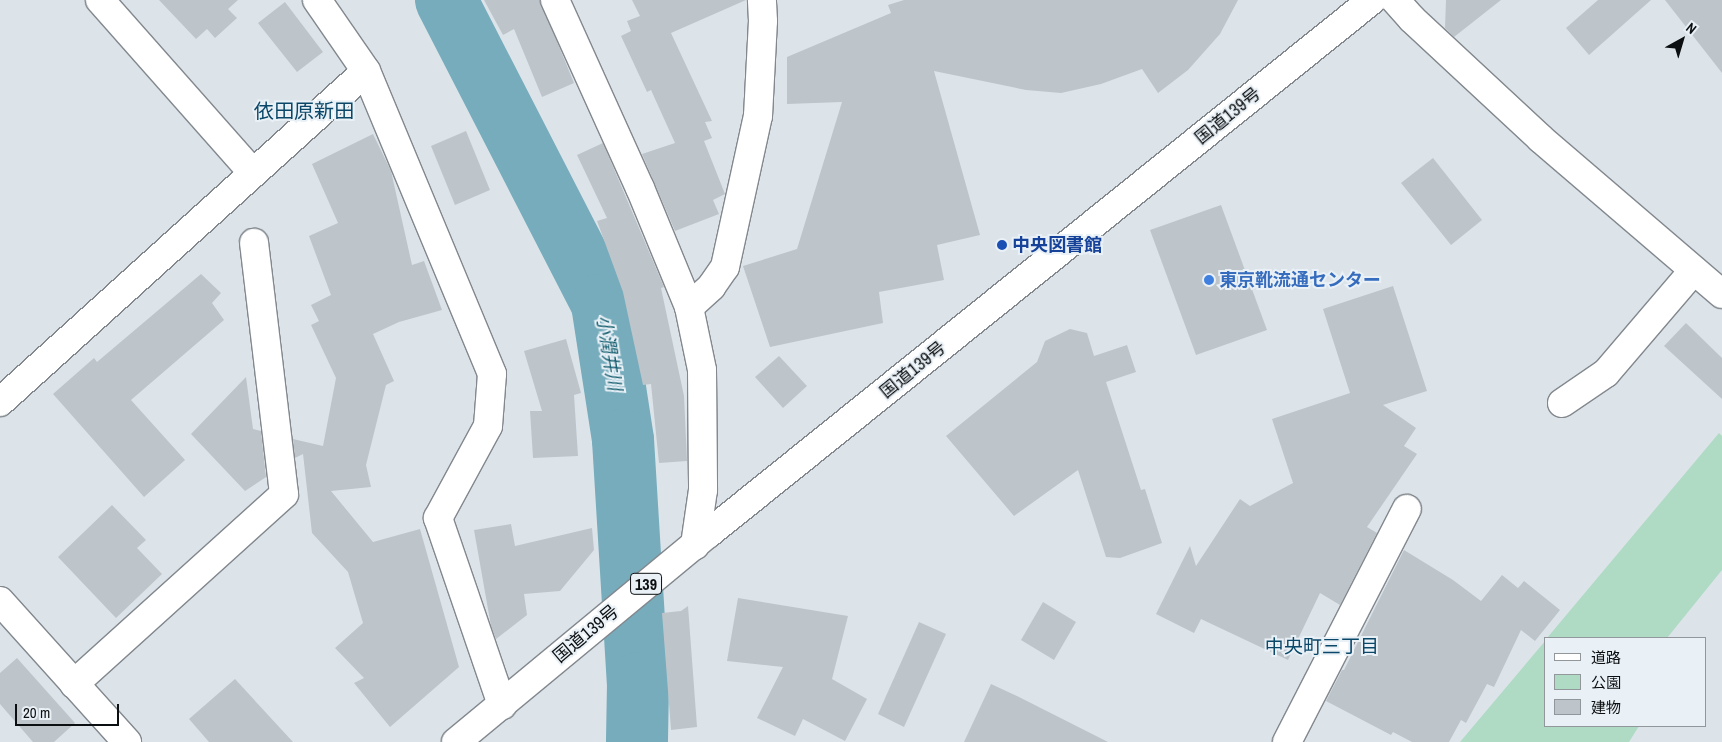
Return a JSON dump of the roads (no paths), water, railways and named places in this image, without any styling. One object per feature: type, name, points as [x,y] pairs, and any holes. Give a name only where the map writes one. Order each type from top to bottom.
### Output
[{"type":"main road","points":[[100,0],[253,173]]},
{"type":"main road","points":[[317,0],[366,71],[492,374],[488,426],[438,518],[502,705]]},
{"type":"main road","points":[[555,0],[640,188],[689,307],[702,370],[703,490],[695,545]]},
{"type":"main road","points":[[689,307],[711,287],[725,267],[758,116],[763,21],[762,0]]},
{"type":"main road","name":"国道139号","points":[[456,742],[695,545],[1372,0]]},
{"type":"main road","points":[[1395,0],[1412,20],[1541,139],[1722,294]]},
{"type":"main road","points":[[0,402],[366,71]]},
{"type":"main road","points":[[74,684],[284,494],[254,243]]},
{"type":"main road","points":[[1562,403],[1606,373],[1694,270]]},
{"type":"main road","points":[[1287,742],[1408,509]]},
{"type":"main road","points":[[0,602],[127,742]]},
{"type":"waterway","name":"小潤井川","points":[[446,0],[602,304],[623,440],[638,683],[637,742]]},
{"type":"place","name":"中央図書館","points":[[1002,245]]},
{"type":"place","name":"東京靴流通センター","points":[[1209,280]]},
{"type":"district","name":"依田原新田","points":[[304,110]]},
{"type":"district","name":"中央町三丁目","points":[[1322,647]]}]
